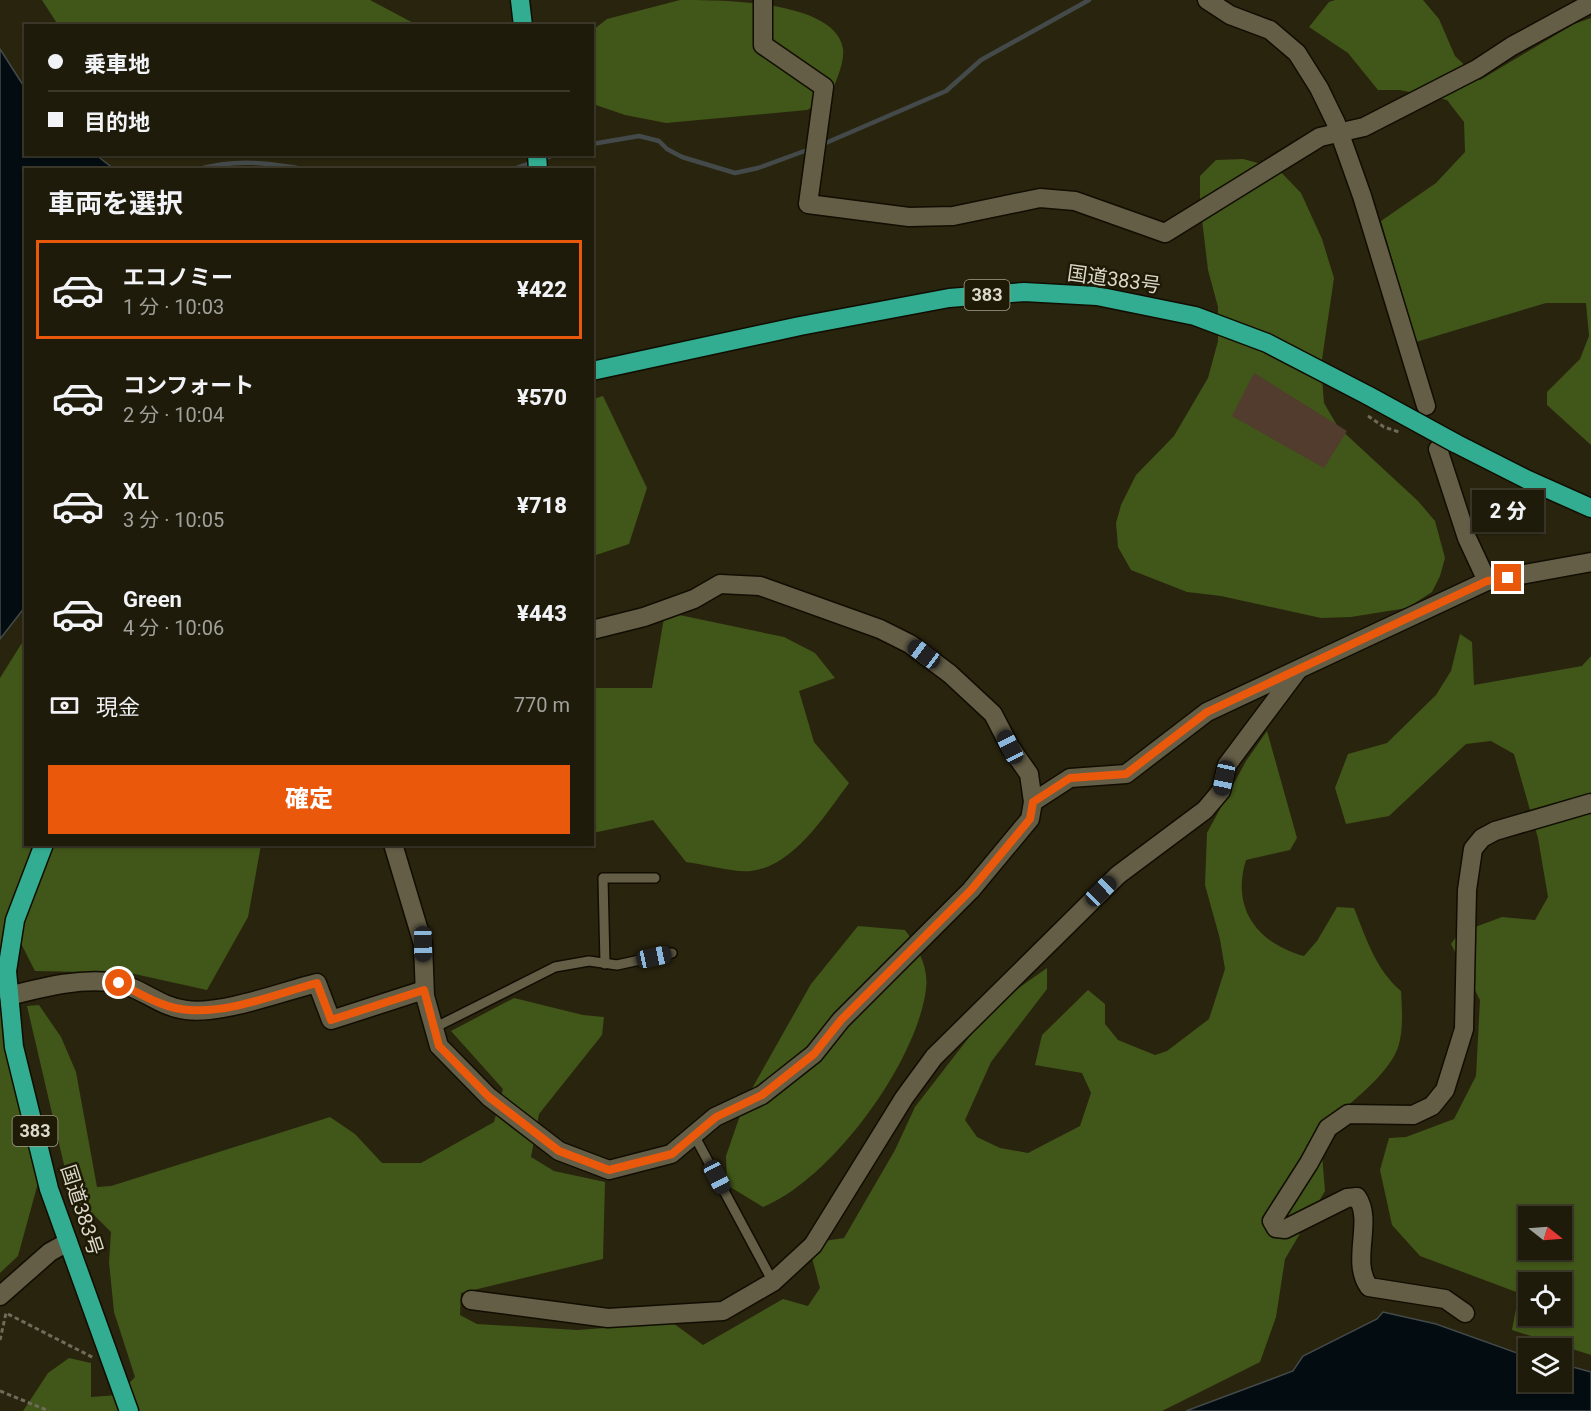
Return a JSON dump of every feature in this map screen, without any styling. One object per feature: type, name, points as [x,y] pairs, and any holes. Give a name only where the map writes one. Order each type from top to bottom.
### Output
[{"type":"highway","points":[[520,0],[523,24]]},
{"type":"highway","name":"国道383号","points":[[594,371],[800,326],[938,300],[1024,292],[1097,296],[1195,316],[1267,343],[1367,405],[1446,446],[1591,508]]},
{"type":"highway","name":"国道383号","points":[[43,846],[15,920],[7,971],[14,1047],[49,1189],[129,1411]]},
{"type":"street","points":[[763,0],[763,45],[824,87],[808,204],[909,217],[953,216],[1041,198],[1075,201],[1165,233],[1280,159],[1320,137],[1364,127],[1467,74],[1512,46],[1591,3]]},
{"type":"street","points":[[1207,0],[1230,15],[1270,30],[1297,53],[1319,87],[1340,132],[1362,196],[1426,406]]},
{"type":"street","points":[[1446,446],[1467,538],[1487,581]]},
{"type":"street","points":[[1033,802],[1070,778],[1126,774],[1207,712],[1487,581],[1591,562]]},
{"type":"street","points":[[394,846],[423,944],[424,990],[439,1046],[489,1097],[559,1151],[609,1170],[672,1154],[716,1117],[762,1095],[814,1054],[841,1020],[971,890],[1030,819],[1033,802],[1029,774],[1010,747],[993,714],[950,674],[910,644],[880,629],[760,586],[720,584],[694,599],[664,610],[594,629]]},
{"type":"street","points":[[471,1300],[608,1318],[723,1311],[773,1282],[813,1245],[904,1098],[934,1057],[1118,875],[1205,810],[1221,791],[1227,765],[1298,670]]},
{"type":"street","points":[[1465,1313],[1445,1299],[1369,1287],[1365,1282],[1360,1248],[1364,1206],[1358,1197],[1347,1198],[1286,1229],[1276,1228],[1272,1221],[1310,1163],[1328,1128],[1348,1114],[1413,1115],[1432,1106],[1445,1090],[1464,1029],[1467,890],[1473,849],[1482,837],[1591,803]]},
{"type":"street","points":[[9,996],[58,984],[119,983],[163,1005],[188,1011],[217,1009],[317,983],[331,1020],[424,990]]},
{"type":"street","points":[[0,1296],[50,1252],[68,1242]]},
{"type":"lane","points":[[605,963],[603,878],[655,878]]},
{"type":"lane","points":[[434,1028],[555,967],[589,961],[617,965],[672,953]]},
{"type":"lane","points":[[694,1135],[773,1282]]},
{"type":"path","points":[[1367,405],[1384,427],[1408,435]]},
{"type":"path","points":[[60,1162],[74,1206]]},
{"type":"path","points":[[0,1340],[6,1313],[95,1359]]},
{"type":"path","points":[[0,1391],[49,1411]]},
{"type":"green space","points":[[42,0],[370,0],[415,24],[57,24]]},
{"type":"green space","points":[[680,0],[774,6],[799,12],[820,21],[836,33],[843,49],[841,67],[830,98],[807,110],[666,123],[625,115],[594,104],[594,29],[607,19]]},
{"type":"green space","points":[[1335,0],[1423,0],[1439,19],[1455,56],[1480,80],[1574,24],[1591,18],[1591,445],[1547,405],[1547,392],[1580,359],[1589,336],[1586,303],[1546,303],[1416,342],[1381,221],[1436,183],[1465,152],[1464,122],[1447,100],[1400,90],[1378,90],[1348,53],[1309,27],[1329,2]]},
{"type":"green space","points":[[1243,159],[1277,168],[1301,193],[1322,239],[1334,278],[1321,366],[1324,403],[1338,427],[1418,501],[1435,521],[1445,558],[1440,576],[1432,592],[1407,608],[1351,617],[1321,618],[1221,596],[1187,592],[1131,570],[1118,547],[1116,523],[1121,505],[1136,475],[1174,436],[1208,378],[1218,341],[1218,307],[1208,270],[1200,203],[1200,176],[1216,160]]},
{"type":"green space","points":[[603,396],[647,488],[629,544],[594,556],[594,399]]},
{"type":"green space","points":[[665,612],[784,637],[815,653],[835,678],[799,691],[814,742],[849,783],[819,824],[795,849],[767,867],[751,871],[728,870],[686,862],[653,820],[594,833],[594,688],[652,688]]},
{"type":"green space","points":[[1460,634],[1472,642],[1474,685],[1582,666],[1591,656],[1591,1355],[1572,1349],[1572,1338],[1537,1338],[1512,1330],[1518,1298],[1518,1326],[1572,1326],[1572,1272],[1518,1272],[1518,1293],[1420,1256],[1392,1225],[1380,1170],[1389,1138],[1406,1137],[1454,1119],[1476,1076],[1480,1000],[1451,944],[1459,933],[1502,917],[1535,920],[1548,897],[1538,838],[1514,754],[1491,741],[1466,744],[1389,816],[1346,824],[1335,788],[1348,754],[1387,743],[1436,695],[1451,671]]},
{"type":"green space","points":[[24,640],[24,846],[261,846],[248,917],[207,990],[130,973],[35,971],[10,922],[3,944],[38,1183],[18,1256],[0,1273],[0,678]]},
{"type":"green space","points":[[1267,731],[1297,838],[1290,850],[1246,860],[1242,877],[1245,908],[1261,933],[1287,950],[1304,956],[1317,941],[1337,907],[1354,908],[1378,963],[1392,983],[1401,991],[1402,1021],[1397,1050],[1383,1072],[1320,1130],[1325,1191],[1285,1259],[1276,1317],[1260,1362],[1162,1411],[23,1411],[48,1373],[69,1358],[91,1363],[91,1397],[118,1395],[135,1377],[114,1312],[109,1262],[111,1232],[87,1208],[72,1199],[27,1006],[39,1005],[61,1037],[76,1072],[97,1187],[111,1186],[330,1117],[355,1134],[382,1163],[421,1163],[494,1122],[503,1089],[451,1031],[514,998],[583,1015],[604,1017],[602,1035],[539,1114],[531,1157],[554,1171],[605,1182],[603,1259],[461,1293],[460,1315],[477,1324],[577,1330],[673,1323],[703,1345],[783,1299],[808,1306],[820,1288],[811,1254],[824,1241],[844,1238],[895,1150],[915,1107],[994,1005],[1047,968],[1047,989],[991,1062],[965,1120],[977,1137],[1000,1148],[1028,1153],[1080,1126],[1091,1093],[1082,1073],[1035,1065],[1042,1035],[1088,990],[1105,1004],[1105,1024],[1118,1040],[1155,1055],[1167,1051],[1209,1019],[1225,969],[1220,939],[1205,885],[1207,833],[1246,761]]},
{"type":"green space","points":[[858,926],[905,930],[909,936],[918,950],[926,973],[926,989],[919,1018],[889,1083],[843,1145],[789,1193],[763,1207],[727,1185],[726,1156],[745,1101],[811,984]]},
{"type":"shaded area","points":[[0,49],[24,86],[24,156],[97,156],[113,168],[24,168],[24,608],[0,639]]},
{"type":"shaded area","points":[[1383,1312],[1436,1324],[1518,1353],[1518,1392],[1572,1392],[1572,1367],[1591,1372],[1591,1411],[1186,1411],[1293,1371],[1303,1356],[1377,1319]]},
{"type":"building","points":[[1254,373],[1347,431],[1324,468],[1232,416]]},
{"type":"waterway","points":[[821,145],[946,91],[981,60],[1089,0]]},
{"type":"waterway","points":[[594,144],[639,136],[659,141],[667,149],[682,157],[735,173],[758,168],[810,149]]},
{"type":"waterway","points":[[542,160],[551,156]]},
{"type":"waterway","points":[[517,168],[534,162]]},
{"type":"waterway","points":[[204,168],[239,163],[298,168]]},
{"type":"route","points":[[119,983],[163,1005],[188,1011],[217,1009],[317,983],[331,1020],[424,990],[439,1046],[489,1097],[559,1151],[609,1170],[672,1154],[716,1117],[762,1095],[814,1054],[841,1020],[897,968],[971,890],[1030,819],[1033,802],[1070,778],[1126,774],[1207,712],[1487,581],[1508,578]]}]
